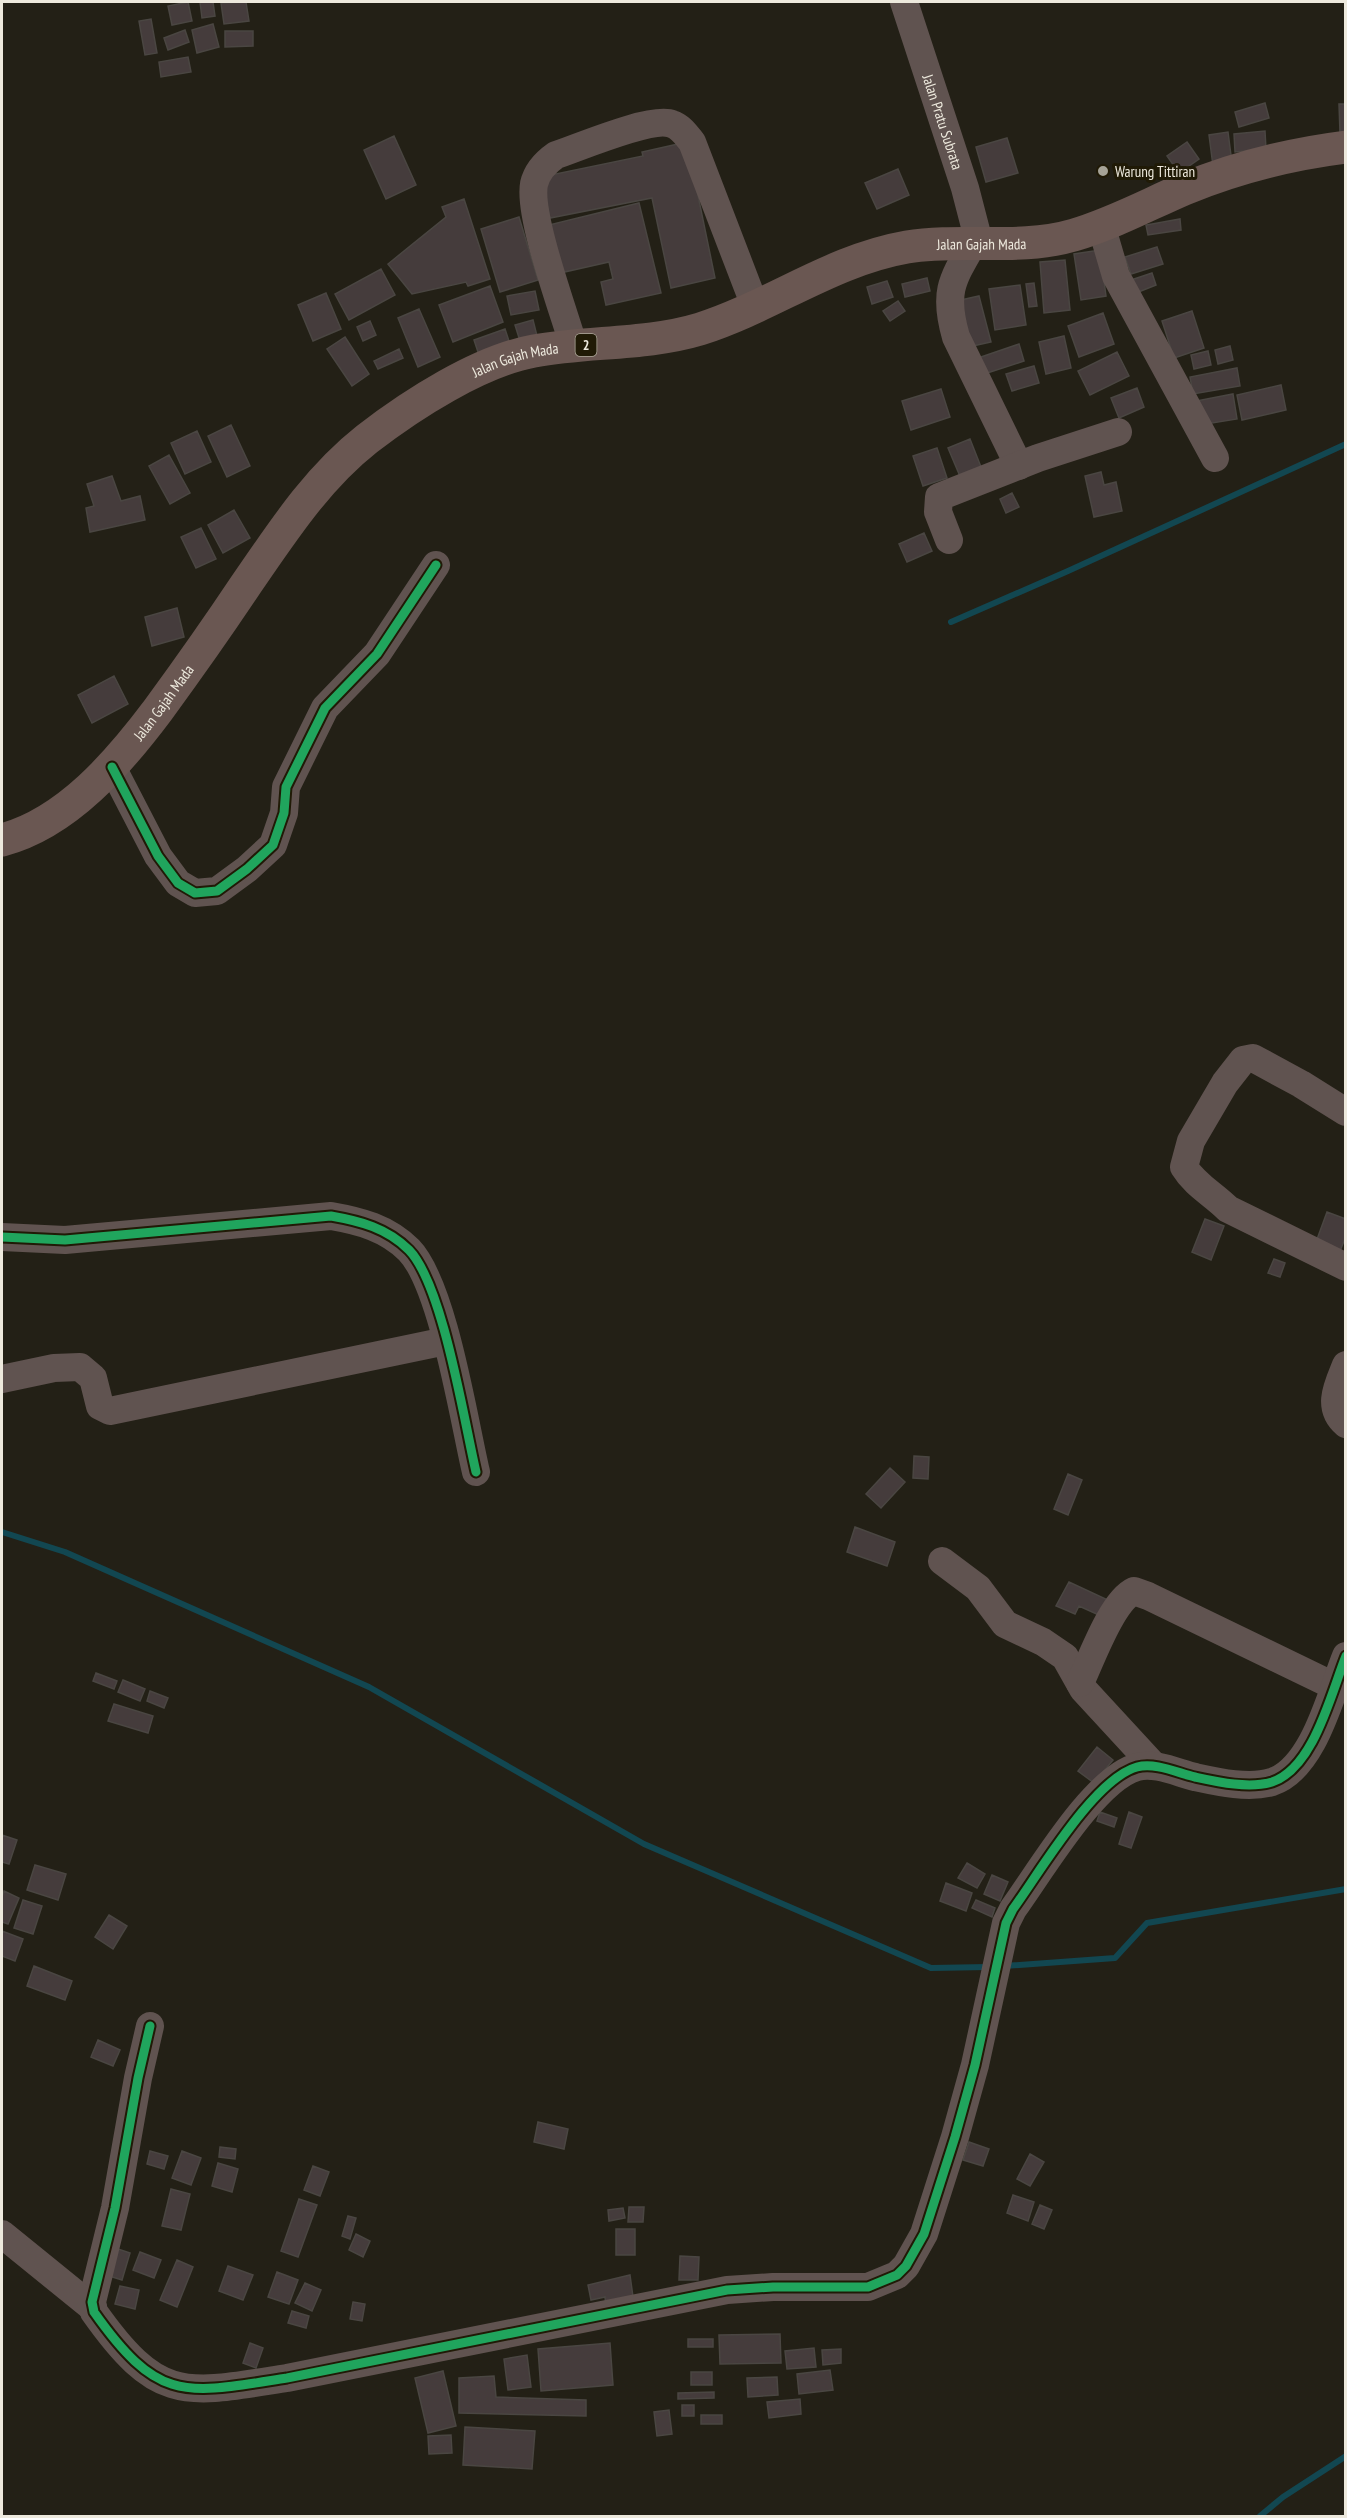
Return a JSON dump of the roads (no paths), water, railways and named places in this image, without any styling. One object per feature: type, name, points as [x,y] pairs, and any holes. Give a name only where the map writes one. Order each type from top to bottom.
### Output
[{"type":"highway","name":"Jalan Gajah Mada","points":[[2,840],[27,830],[74,802],[126,752],[195,659],[313,491],[343,459],[420,402],[488,365],[528,352],[693,331],[755,306],[831,269],[878,253],[912,246],[976,242],[1010,244],[1053,240],[1074,235],[1188,188],[1237,171],[1287,157],[1346,147]]},
{"type":"street","name":"Jalan Pratu Subrata","points":[[904,2],[965,188],[976,242]]},
{"type":"street","points":[[574,347],[536,215],[534,191],[536,178],[547,162],[556,155],[651,123],[672,124],[681,129],[692,142],[755,306]]},
{"type":"street","points":[[1101,225],[1116,276],[1215,458]]},
{"type":"street","points":[[976,242],[955,275],[950,290],[951,320],[956,337],[1019,466]]},
{"type":"street","points":[[949,540],[938,512],[939,497],[1019,466],[1119,432]]},
{"type":"street","points":[[112,767],[158,856],[178,882],[195,893],[217,891],[247,869],[273,845],[284,813],[286,787],[325,708],[377,654],[436,565]]},
{"type":"street","points":[[1346,1112],[1253,1058],[1244,1060],[1225,1083],[1191,1141],[1184,1167],[1193,1181],[1215,1196],[1228,1209],[1346,1267]]},
{"type":"street","points":[[2,1237],[65,1240],[331,1216],[365,1222],[393,1236],[410,1251],[425,1275],[446,1341],[476,1472]]},
{"type":"street","points":[[2,1379],[54,1368],[80,1367],[93,1378],[100,1406],[110,1411],[446,1341]]},
{"type":"street","points":[[1346,1365],[1335,1395],[1335,1412],[1346,1424]]},
{"type":"street","points":[[942,1561],[978,1588],[1002,1621],[1043,1642],[1065,1657],[1080,1683],[1099,1707],[1154,1766]]},
{"type":"street","points":[[1080,1683],[1117,1607],[1126,1595],[1134,1591],[1334,1686]]},
{"type":"street","points":[[2,2234],[93,2308],[98,2318],[125,2351],[153,2378],[181,2387],[207,2389],[372,2363],[716,2292],[773,2287],[868,2286],[886,2281],[906,2266],[924,2234],[967,2097],[1002,1935],[1013,1910],[1095,1796],[1125,1772],[1138,1766],[1154,1766],[1211,1780],[1234,1783],[1255,1784],[1280,1778],[1290,1771],[1307,1749],[1346,1656]]},
{"type":"street","points":[[93,2308],[94,2289],[102,2267],[115,2208],[138,2078],[150,2026]]},
{"type":"waterway","points":[[951,622],[1346,444]]},
{"type":"waterway","points":[[2,1532],[65,1552],[369,1687],[644,1844],[931,1968],[988,1967]]},
{"type":"waterway","points":[[1004,1966],[1115,1958],[1147,1923],[1346,1889]]},
{"type":"waterway","points":[[1260,2516],[1283,2497],[1346,2456]]},
{"type":"place","name":"Warung Tittiran","points":[[1103,171]]}]
